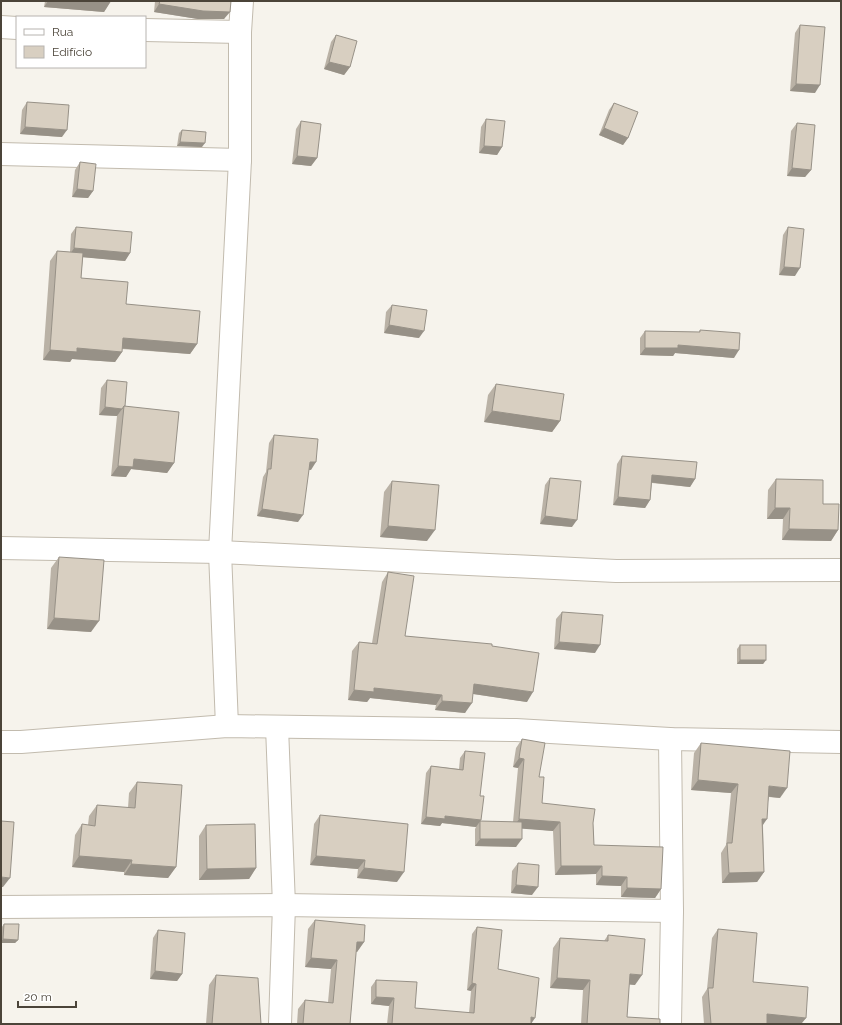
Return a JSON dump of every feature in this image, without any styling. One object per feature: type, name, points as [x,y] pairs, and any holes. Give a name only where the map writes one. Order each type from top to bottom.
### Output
[{"type":"street","points":[[227,726],[220,552],[240,160],[240,32],[242,1]]},
{"type":"street","points":[[1,27],[16,28]]},
{"type":"street","points":[[146,30],[240,32]]},
{"type":"street","points":[[1,154],[240,160]]},
{"type":"street","points":[[1,548],[220,552],[616,571],[841,570]]},
{"type":"street","points":[[1,742],[22,742],[227,726],[516,730],[670,739],[841,742]]},
{"type":"street","points":[[277,727],[284,905],[280,1024]]},
{"type":"street","points":[[670,739],[672,911],[670,1024]]},
{"type":"street","points":[[1,907],[284,905],[672,911]]},
{"type":"building","points":[[160,1],[231,1],[230,12],[203,11],[159,4]]},
{"type":"building","points":[[800,25],[825,27],[820,85],[796,84]]},
{"type":"building","points":[[336,35],[357,41],[350,67],[329,62]]},
{"type":"building","points":[[27,102],[69,105],[67,130],[25,127]]},
{"type":"building","points":[[614,103],[638,112],[628,138],[604,128]]},
{"type":"building","points":[[486,119],[505,121],[502,147],[484,146]]},
{"type":"building","points":[[301,121],[321,124],[317,158],[297,156]]},
{"type":"building","points":[[797,123],[815,125],[811,170],[792,168]]},
{"type":"building","points":[[182,130],[206,132],[205,143],[180,142]]},
{"type":"building","points":[[80,162],[96,164],[93,191],[77,189]]},
{"type":"building","points":[[76,227],[132,232],[130,253],[74,248]]},
{"type":"building","points":[[788,227],[804,229],[800,268],[784,267]]},
{"type":"building","points":[[57,251],[83,253],[81,278],[128,282],[126,304],[200,311],[197,344],[123,338],[122,352],[77,348],[77,352],[50,350]]},
{"type":"building","points":[[392,305],[427,310],[424,331],[389,325]]},
{"type":"building","points":[[700,330],[740,333],[739,350],[678,345],[678,348],[645,348],[645,331],[700,332]]},
{"type":"building","points":[[107,380],[127,382],[125,406],[122,409],[105,407]]},
{"type":"building","points":[[496,384],[564,394],[560,421],[492,411]]},
{"type":"building","points":[[124,406],[179,412],[174,463],[134,459],[133,467],[118,466]]},
{"type":"building","points":[[274,435],[318,439],[316,462],[310,462],[303,515],[262,509],[268,469],[271,469]]},
{"type":"building","points":[[622,456],[697,462],[695,479],[652,475],[650,500],[618,497]]},
{"type":"building","points":[[550,478],[581,481],[577,520],[545,516]]},
{"type":"building","points":[[776,479],[823,480],[823,504],[839,504],[838,530],[789,529],[790,508],[775,508]]},
{"type":"building","points":[[392,481],[439,485],[435,530],[388,526]]},
{"type":"building","points":[[59,557],[104,560],[99,621],[54,618]]},
{"type":"building","points":[[388,572],[414,576],[405,636],[492,644],[492,646],[539,653],[533,692],[474,684],[472,703],[442,701],[442,695],[374,688],[374,692],[354,690],[359,642],[377,644]]},
{"type":"building","points":[[562,612],[603,615],[600,645],[559,642]]},
{"type":"building","points":[[740,645],[766,645],[766,660],[740,660]]},
{"type":"building","points":[[522,739],[545,743],[539,777],[544,777],[542,803],[595,809],[593,823],[594,845],[663,847],[661,889],[627,888],[627,877],[602,876],[602,866],[561,866],[560,822],[519,819],[524,759],[519,758]]},
{"type":"building","points":[[701,743],[790,751],[787,788],[769,786],[767,819],[762,819],[764,872],[729,873],[727,843],[732,843],[738,784],[698,780]]},
{"type":"building","points":[[465,751],[485,753],[480,796],[484,796],[481,820],[445,816],[445,819],[426,817],[431,766],[463,770]]},
{"type":"building","points":[[137,782],[182,785],[176,867],[131,864],[132,860],[79,856],[82,824],[95,826],[97,805],[135,808]]},
{"type":"building","points":[[320,815],[408,824],[404,872],[364,868],[365,860],[316,856]]},
{"type":"building","points":[[1,821],[14,822],[10,878],[1,877]]},
{"type":"building","points":[[480,821],[522,822],[522,839],[480,839]]},
{"type":"building","points":[[255,824],[256,868],[207,869],[206,825]]},
{"type":"building","points":[[518,863],[539,865],[538,887],[516,885]]},
{"type":"building","points":[[315,920],[365,925],[364,942],[357,942],[350,1024],[303,1024],[305,1000],[333,1003],[337,960],[311,958]]},
{"type":"building","points":[[4,924],[19,924],[18,940],[3,939]]},
{"type":"building","points":[[477,927],[502,930],[498,969],[539,978],[535,1018],[531,1017],[531,1024],[392,1024],[394,998],[376,997],[376,980],[417,982],[415,1008],[474,1013],[476,984],[472,983]]},
{"type":"building","points":[[718,929],[757,933],[753,982],[808,987],[806,1018],[767,1014],[767,1024],[711,1024],[708,988],[713,988]]},
{"type":"building","points":[[158,930],[185,933],[182,974],[155,971]]},
{"type":"building","points":[[608,935],[645,939],[642,975],[630,974],[627,1017],[660,1019],[660,1024],[587,1024],[590,980],[557,978],[560,938],[608,941]]},
{"type":"building","points":[[216,975],[258,978],[261,1024],[212,1024]]}]
